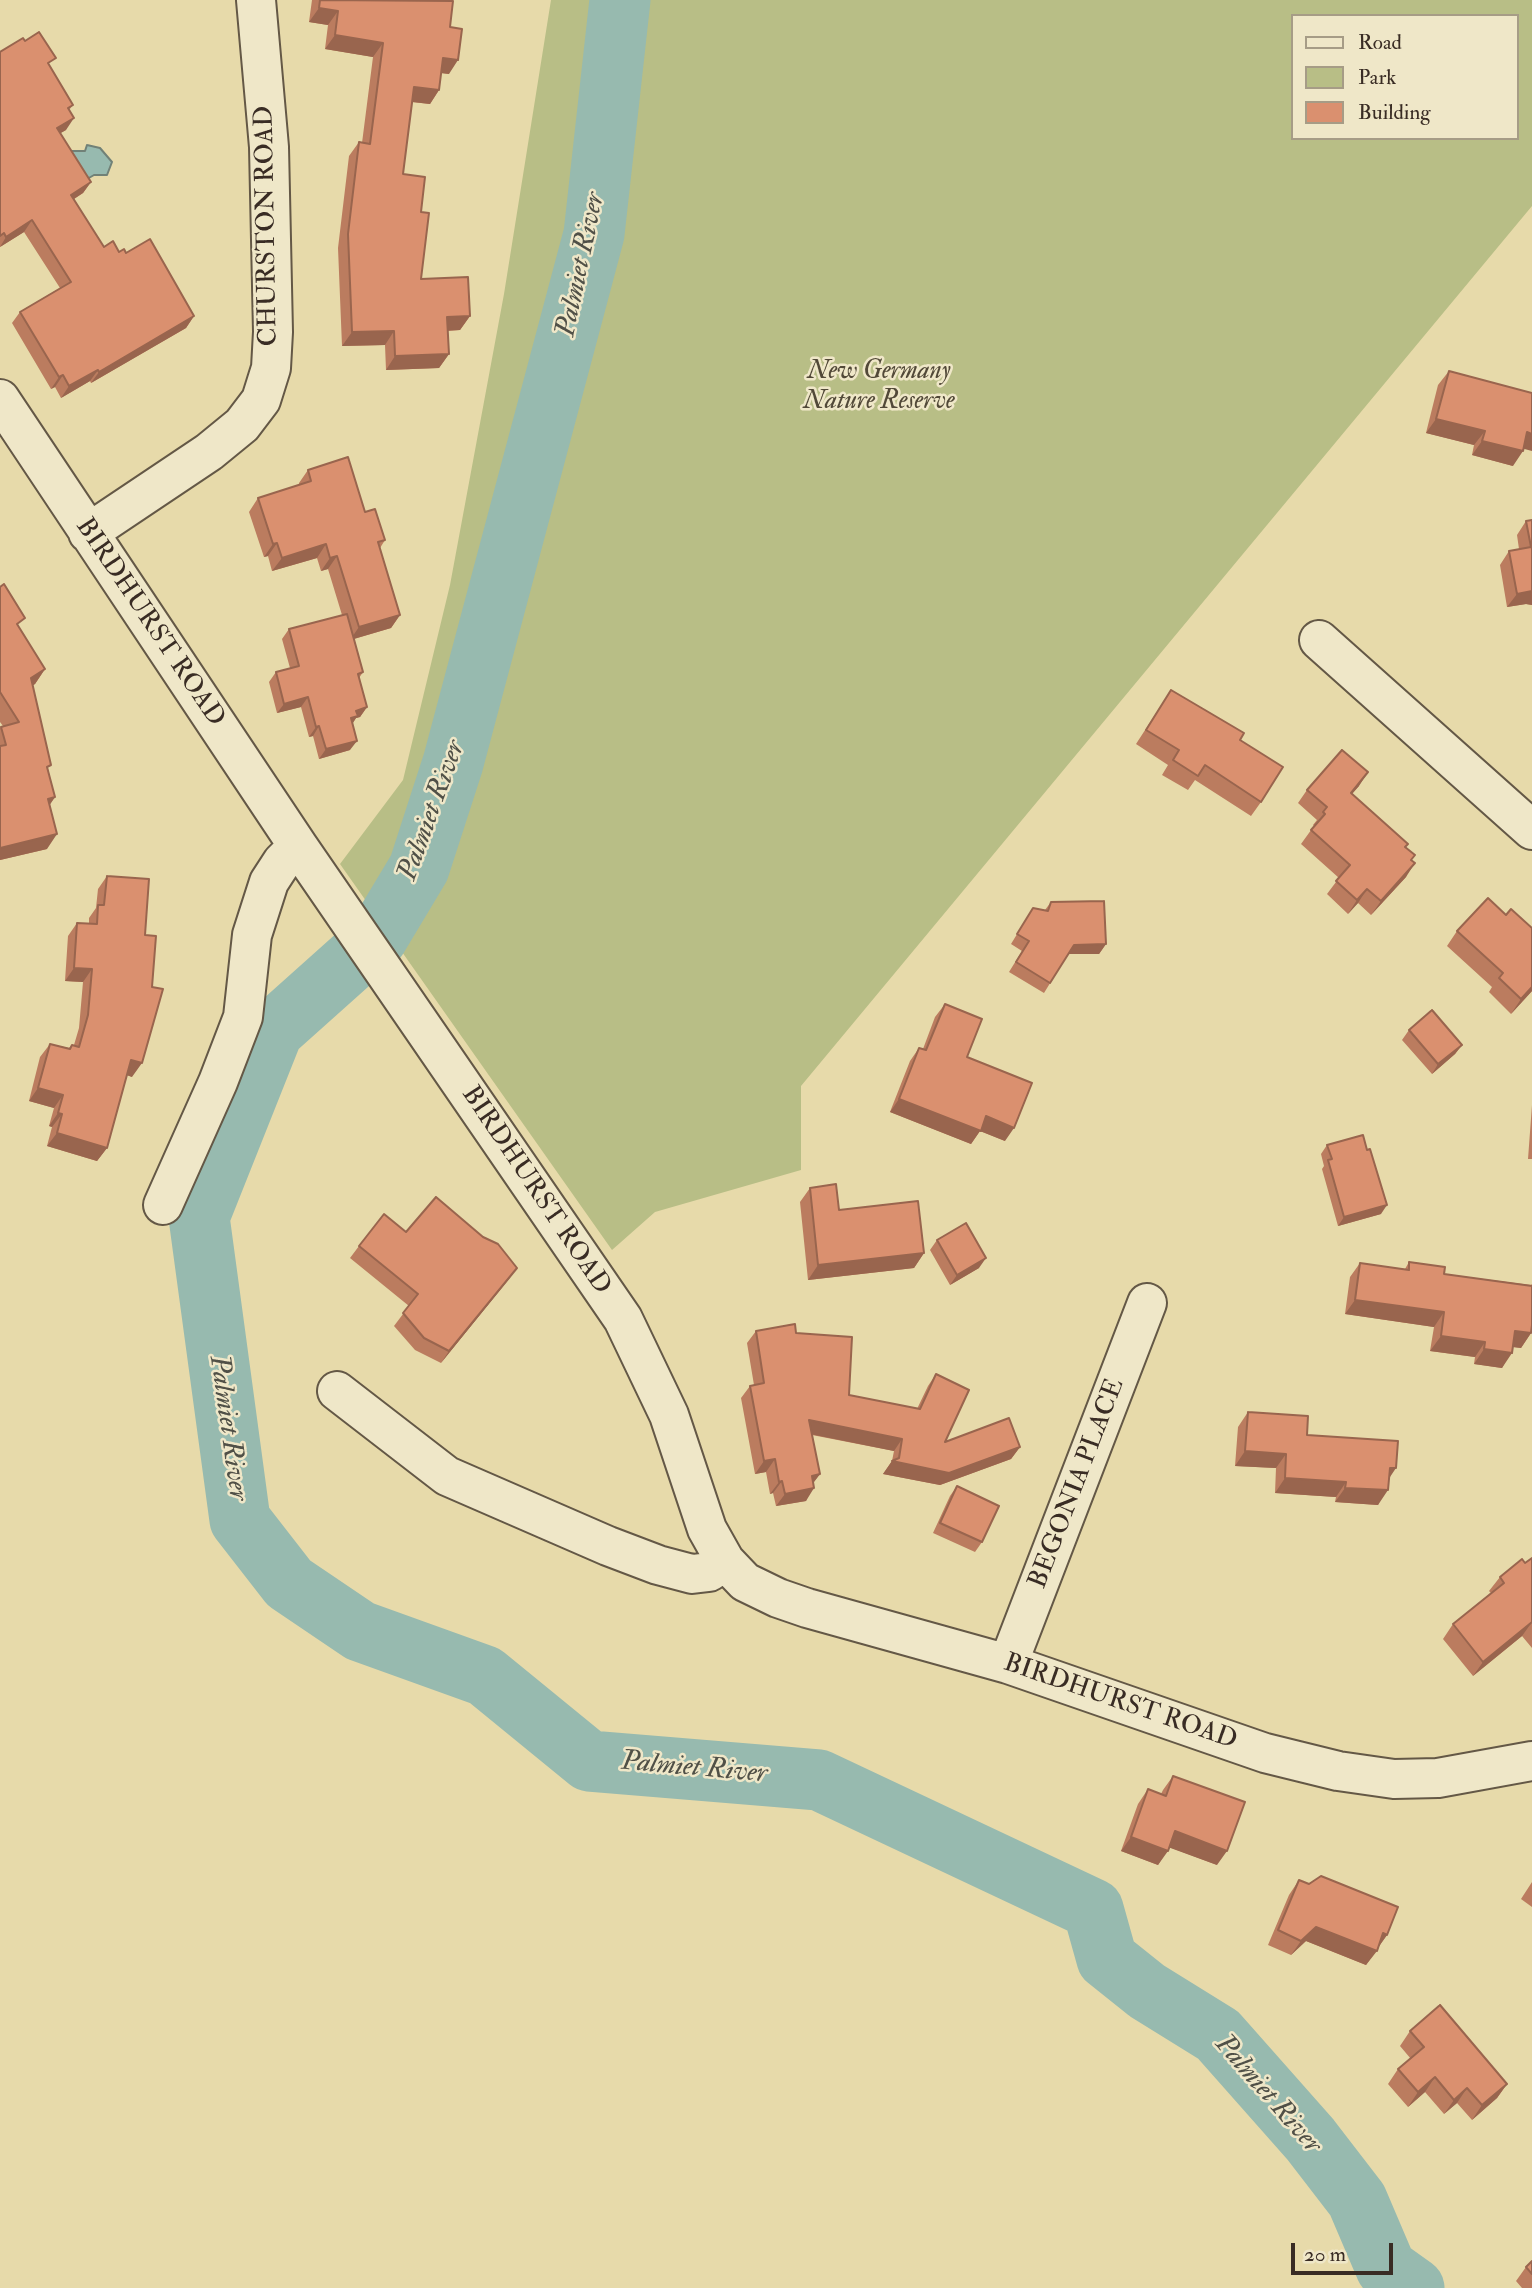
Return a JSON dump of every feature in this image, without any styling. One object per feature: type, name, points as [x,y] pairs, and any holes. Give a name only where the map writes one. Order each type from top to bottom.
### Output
[{"type":"street","name":"CHURSTON ROAD","points":[[88,533],[209,452],[242,425],[261,400],[271,368],[273,332],[269,147],[256,0]]},
{"type":"street","name":"BIRDHURST ROAD","points":[[0,399],[298,846],[622,1319],[670,1415],[708,1529],[725,1560],[746,1582],[797,1605],[1008,1664],[1265,1753],[1338,1771],[1394,1780],[1438,1778],[1532,1761]]},
{"type":"street","points":[[1319,640],[1532,830]]},
{"type":"street","points":[[163,1205],[218,1082],[243,1017],[252,935],[269,882],[282,862],[298,846]]},
{"type":"street","name":"BEGONIA PLACE","points":[[1008,1664],[1147,1303]]},
{"type":"street","points":[[337,1391],[447,1476],[559,1525],[608,1546],[692,1574],[709,1573],[725,1560]]},
{"type":"green space","name":"New Germany Nature Reserve","points":[[551,0],[1532,0],[1532,206],[801,1086],[801,1170],[655,1212],[612,1250],[340,864],[403,780],[450,585],[504,294]]},
{"type":"water","points":[[87,145],[100,148],[112,162],[107,175],[94,175],[82,182],[68,151],[85,151]]},
{"type":"building","points":[[320,0],[453,1],[450,27],[462,29],[458,60],[443,58],[439,90],[414,87],[403,174],[425,177],[421,212],[429,213],[421,279],[468,277],[470,316],[447,317],[449,354],[395,356],[394,331],[352,332],[348,234],[359,142],[370,144],[383,43],[335,35],[338,11],[319,8]]},
{"type":"building","points":[[39,32],[56,58],[48,63],[73,105],[68,108],[74,118],[57,128],[91,182],[71,195],[104,247],[113,241],[119,252],[124,249],[126,253],[150,239],[194,316],[99,372],[98,370],[69,386],[63,375],[59,377],[20,312],[71,282],[32,220],[6,237],[4,233],[0,236],[0,52]]},
{"type":"building","points":[[1449,371],[1532,393],[1532,434],[1527,432],[1523,451],[1482,441],[1485,431],[1436,419]]},
{"type":"building","points":[[348,457],[365,512],[375,509],[385,540],[378,542],[400,615],[359,627],[337,556],[330,558],[326,544],[282,558],[277,543],[273,544],[258,498],[311,481],[308,470]]},
{"type":"building","points":[[1532,520],[1532,591],[1517,594],[1509,551],[1531,547],[1526,521]]},
{"type":"building","points":[[4,584],[25,618],[17,624],[45,669],[31,678],[51,765],[47,767],[55,797],[48,799],[57,834],[0,848],[0,746],[6,745],[1,727],[19,722],[0,692],[0,587]]},
{"type":"building","points":[[347,614],[363,672],[358,674],[367,707],[356,711],[358,716],[351,718],[357,741],[326,749],[319,726],[316,727],[308,697],[284,704],[276,672],[299,666],[289,629]]},
{"type":"building","points":[[1171,690],[1244,733],[1240,740],[1283,767],[1261,802],[1205,765],[1198,776],[1173,760],[1179,750],[1146,730]]},
{"type":"building","points":[[1342,750],[1368,772],[1351,793],[1408,844],[1405,847],[1415,855],[1411,860],[1415,863],[1381,901],[1367,889],[1357,900],[1336,881],[1350,865],[1311,830],[1325,814],[1323,812],[1327,807],[1307,790]]},
{"type":"building","points":[[107,876],[149,879],[145,935],[156,936],[152,987],[163,989],[142,1063],[131,1060],[107,1148],[57,1133],[62,1114],[58,1113],[63,1095],[38,1088],[50,1044],[70,1049],[72,1045],[79,1047],[88,1015],[92,969],[74,968],[77,923],[97,924],[98,905],[104,905]]},
{"type":"building","points":[[1488,898],[1506,915],[1511,909],[1532,928],[1532,987],[1521,999],[1499,978],[1503,973],[1457,931]]},
{"type":"building","points":[[1104,901],[1106,944],[1074,945],[1050,983],[1016,962],[1029,941],[1017,934],[1033,908],[1048,911],[1051,902]]},
{"type":"building","points":[[945,1004],[982,1019],[967,1057],[1032,1083],[1014,1128],[986,1116],[981,1131],[899,1099],[919,1048],[926,1050]]},
{"type":"building","points":[[1432,1010],[1462,1045],[1438,1064],[1409,1030]]},
{"type":"building","points":[[1363,1135],[1387,1205],[1344,1217],[1328,1160],[1332,1159],[1327,1145]]},
{"type":"building","points":[[836,1184],[839,1210],[918,1201],[924,1253],[818,1265],[810,1188]]},
{"type":"building","points":[[436,1197],[483,1237],[498,1244],[517,1268],[449,1351],[424,1338],[403,1313],[418,1294],[359,1246],[384,1214],[406,1232]]},
{"type":"building","points":[[966,1223],[986,1258],[957,1275],[937,1240]]},
{"type":"building","points":[[1409,1262],[1445,1267],[1444,1274],[1532,1286],[1531,1333],[1515,1331],[1512,1353],[1484,1349],[1485,1342],[1441,1336],[1444,1312],[1355,1300],[1360,1263],[1409,1270]]},
{"type":"building","points":[[795,1324],[796,1333],[852,1337],[849,1395],[920,1409],[936,1374],[969,1390],[945,1442],[1009,1418],[1020,1447],[949,1473],[892,1461],[899,1458],[902,1439],[809,1420],[820,1474],[812,1476],[814,1488],[785,1494],[782,1481],[779,1482],[775,1459],[764,1461],[750,1386],[764,1383],[756,1331]]},
{"type":"building","points":[[1248,1412],[1308,1416],[1307,1435],[1398,1441],[1396,1468],[1390,1468],[1388,1490],[1345,1488],[1346,1482],[1285,1478],[1286,1454],[1245,1451]]},
{"type":"building","points":[[957,1486],[999,1506],[982,1542],[940,1523]]},
{"type":"building","points":[[1532,1558],[1532,1622],[1483,1662],[1453,1624],[1504,1583],[1500,1577],[1522,1559],[1525,1563]]},
{"type":"building","points":[[1173,1776],[1245,1802],[1227,1851],[1175,1831],[1168,1851],[1131,1837],[1148,1789],[1166,1796]]},
{"type":"building","points":[[1321,1876],[1398,1907],[1387,1935],[1383,1933],[1377,1951],[1316,1927],[1301,1941],[1278,1930],[1299,1880],[1309,1884]]},
{"type":"building","points":[[1440,2005],[1507,2084],[1482,2105],[1467,2088],[1454,2100],[1435,2077],[1418,2092],[1398,2069],[1424,2047],[1410,2031]]},
{"type":"building","points":[[1532,2261],[1532,2274],[1526,2267]]},
{"type":"waterway","name":"Palmiet River","points":[[620,0],[594,234],[453,763],[419,868],[377,938],[273,1031],[199,1217],[240,1520],[289,1583],[360,1631],[485,1676],[589,1761],[819,1780],[1093,1909],[1107,1959],[1147,1991],[1218,2035],[1310,2139],[1357,2200],[1386,2268],[1414,2288]]}]
